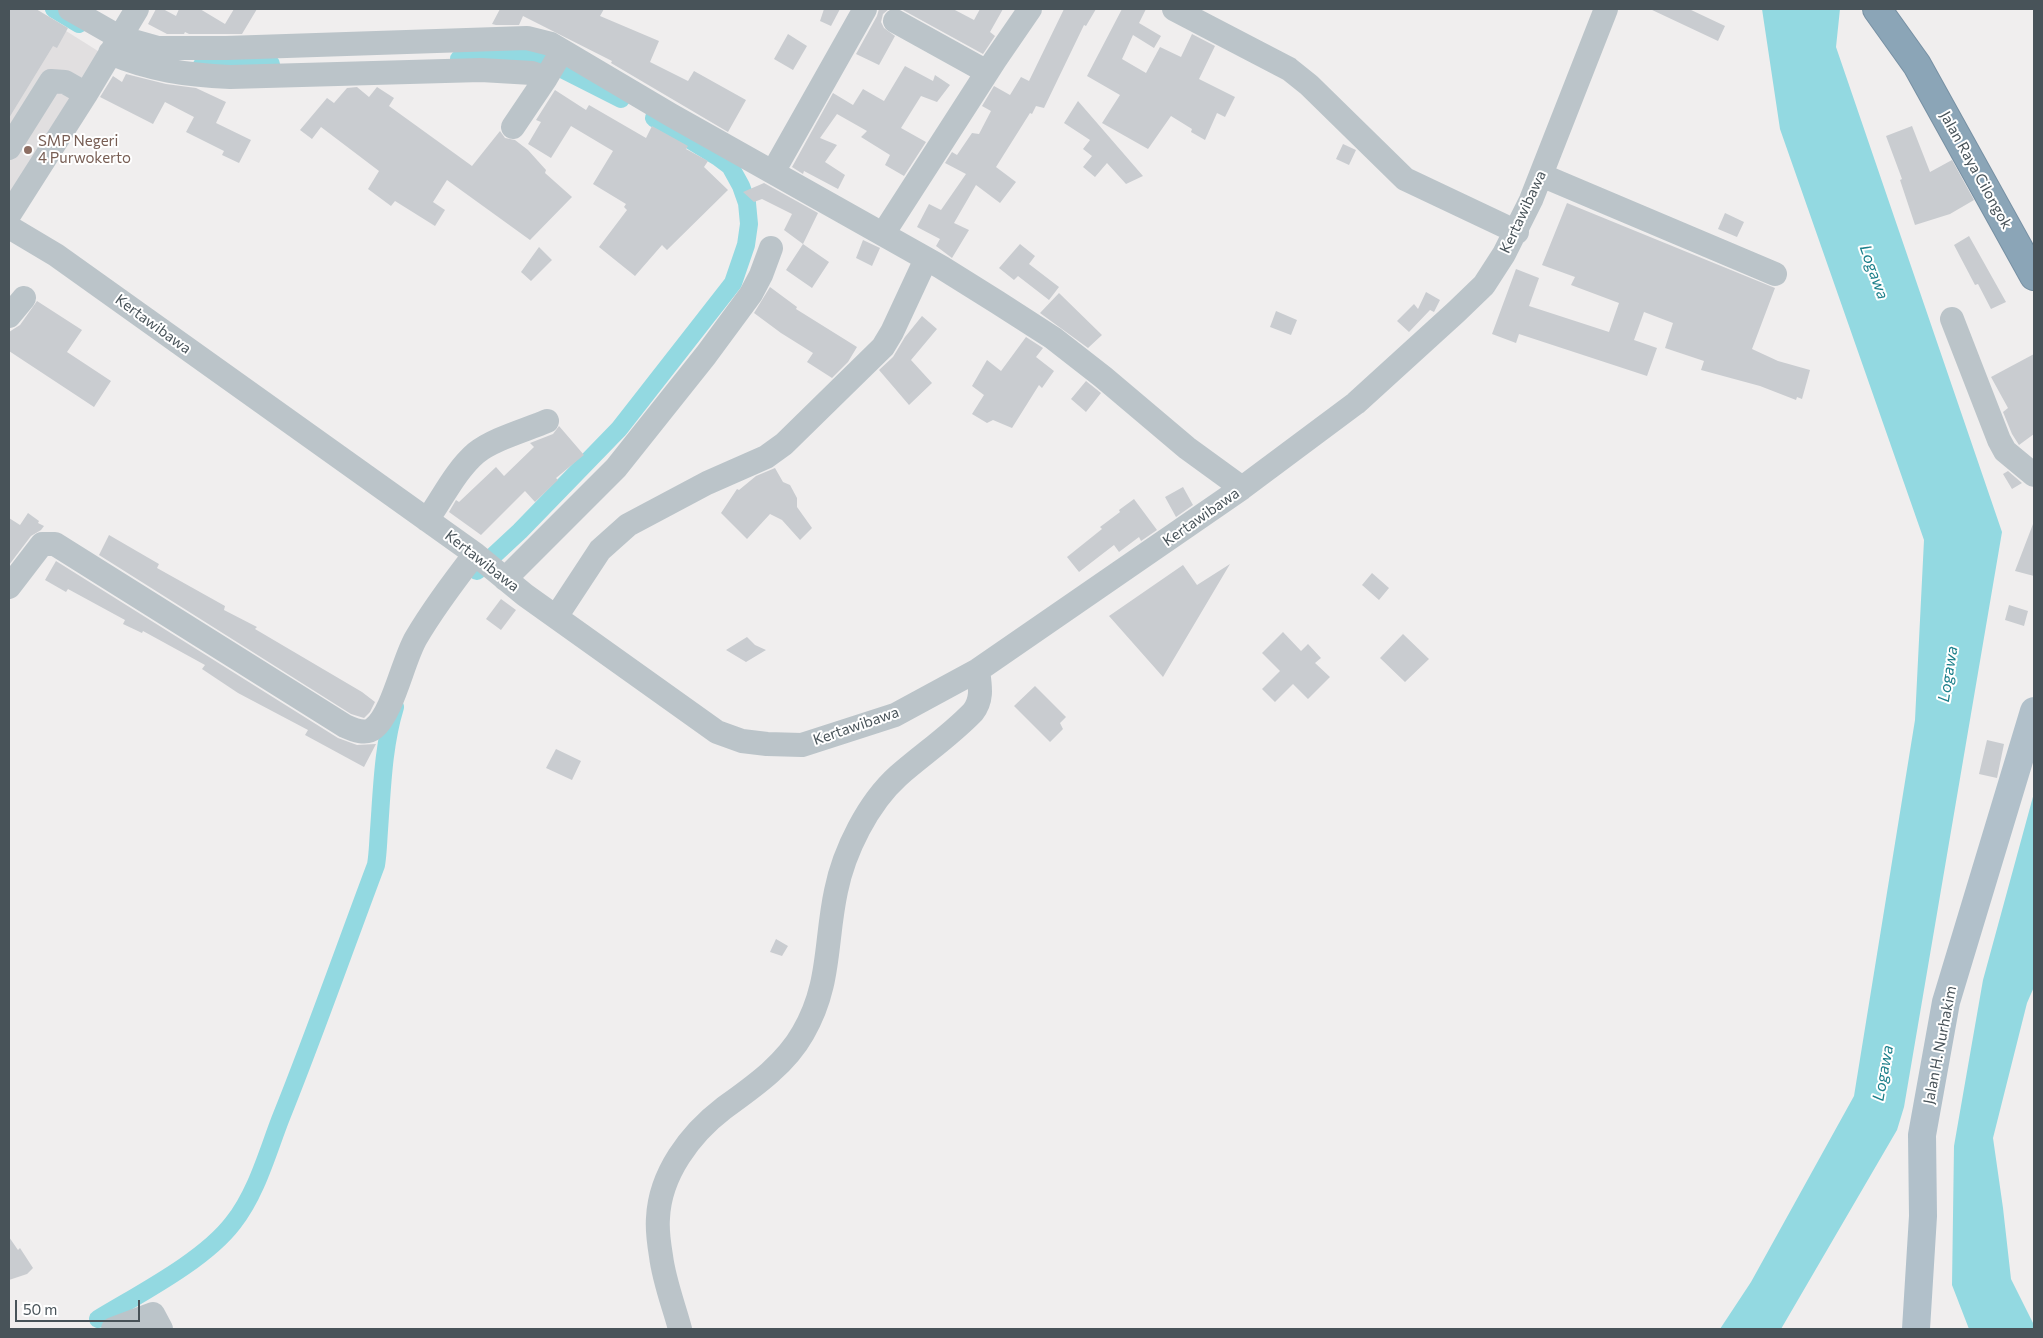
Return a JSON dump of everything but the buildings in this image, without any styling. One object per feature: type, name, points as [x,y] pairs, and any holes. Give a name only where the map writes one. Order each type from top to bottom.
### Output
[{"type":"highway","name":"Jalan Raya Cilongok","points":[[1877,9],[1917,65],[2034,276]]},
{"type":"main road","name":"Jalan H. Nurhakim","points":[[1916,1329],[1923,1216],[1922,1135],[1946,1002],[2034,711]]},
{"type":"street","points":[[70,9],[114,45],[150,68],[190,75],[228,64],[527,38],[551,44],[555,62],[513,127]]},
{"type":"street","points":[[9,215],[86,94],[137,9]]},
{"type":"street","points":[[773,172],[865,9]]},
{"type":"street","points":[[883,234],[987,72],[1030,9]]},
{"type":"street","points":[[1174,9],[1289,69],[1309,85],[1405,178],[1517,232]]},
{"type":"street","name":"Kertawibawa","points":[[9,227],[56,254],[477,555],[525,595],[717,732],[742,741],[802,745],[895,715],[978,670],[1242,488],[1356,402],[1456,312],[1484,285],[1517,232],[1606,9]]},
{"type":"street","points":[[895,21],[987,72]]},
{"type":"street","points":[[228,64],[481,70],[532,74],[555,62]]},
{"type":"street","points":[[555,62],[773,172],[926,259],[1053,338],[1103,377],[1187,448],[1242,488]]},
{"type":"street","points":[[9,148],[51,81],[65,82],[86,94]]},
{"type":"street","points":[[1540,175],[1775,274]]},
{"type":"street","points":[[501,575],[616,468],[706,355],[751,294],[761,275],[770,248]]},
{"type":"street","points":[[553,615],[600,550],[628,525],[708,483],[766,457],[784,444],[883,347],[892,332],[926,259]]},
{"type":"street","points":[[9,316],[24,298]]},
{"type":"street","points":[[1952,319],[1999,440],[2005,451],[2034,475]]},
{"type":"street","points":[[427,520],[458,474],[476,454],[491,444],[547,421]]},
{"type":"street","points":[[9,586],[42,544],[55,544],[345,726],[366,732],[374,729],[390,702],[415,640],[439,603],[477,555]]},
{"type":"street","points":[[680,1329],[661,1258],[658,1218],[666,1182],[679,1157],[704,1123],[772,1071],[784,1060],[803,1034],[820,999],[828,956],[836,891],[845,858],[855,835],[864,819],[896,778],[973,712],[979,704],[978,670]]},
{"type":"street","points":[[113,1329],[153,1314],[160,1325]]},
{"type":"shaded area","name":"SMP Negeri 4 Purwokerto","points":[[9,9],[31,9],[106,56],[9,209]]},
{"type":"water","name":"Logawa","points":[[1762,9],[1840,9],[1836,47],[2002,532],[1904,1107],[1897,1130],[1781,1329],[1720,1329],[1751,1282],[1854,1096],[1915,720],[1924,540],[1780,129]]},
{"type":"water","points":[[2034,793],[2034,987],[2027,1003],[1993,1138],[2011,1279],[2034,1325],[2034,1329],[1969,1329],[1952,1285],[1954,1146],[1983,980]]},
{"type":"waterway","points":[[54,9],[79,24]]},
{"type":"waterway","points":[[459,59],[531,57],[542,59],[621,99]]},
{"type":"waterway","points":[[202,65],[271,64]]},
{"type":"waterway","points":[[477,571],[520,531],[619,429],[733,283],[746,245],[749,224],[747,203],[741,186],[730,166],[654,118]]},
{"type":"waterway","points":[[98,1319],[170,1276],[205,1251],[233,1223],[255,1187],[376,865],[385,753],[395,707]]},
{"type":"place","name":"SMP Negeri 4 Purwokerto","points":[[28,150]]}]
